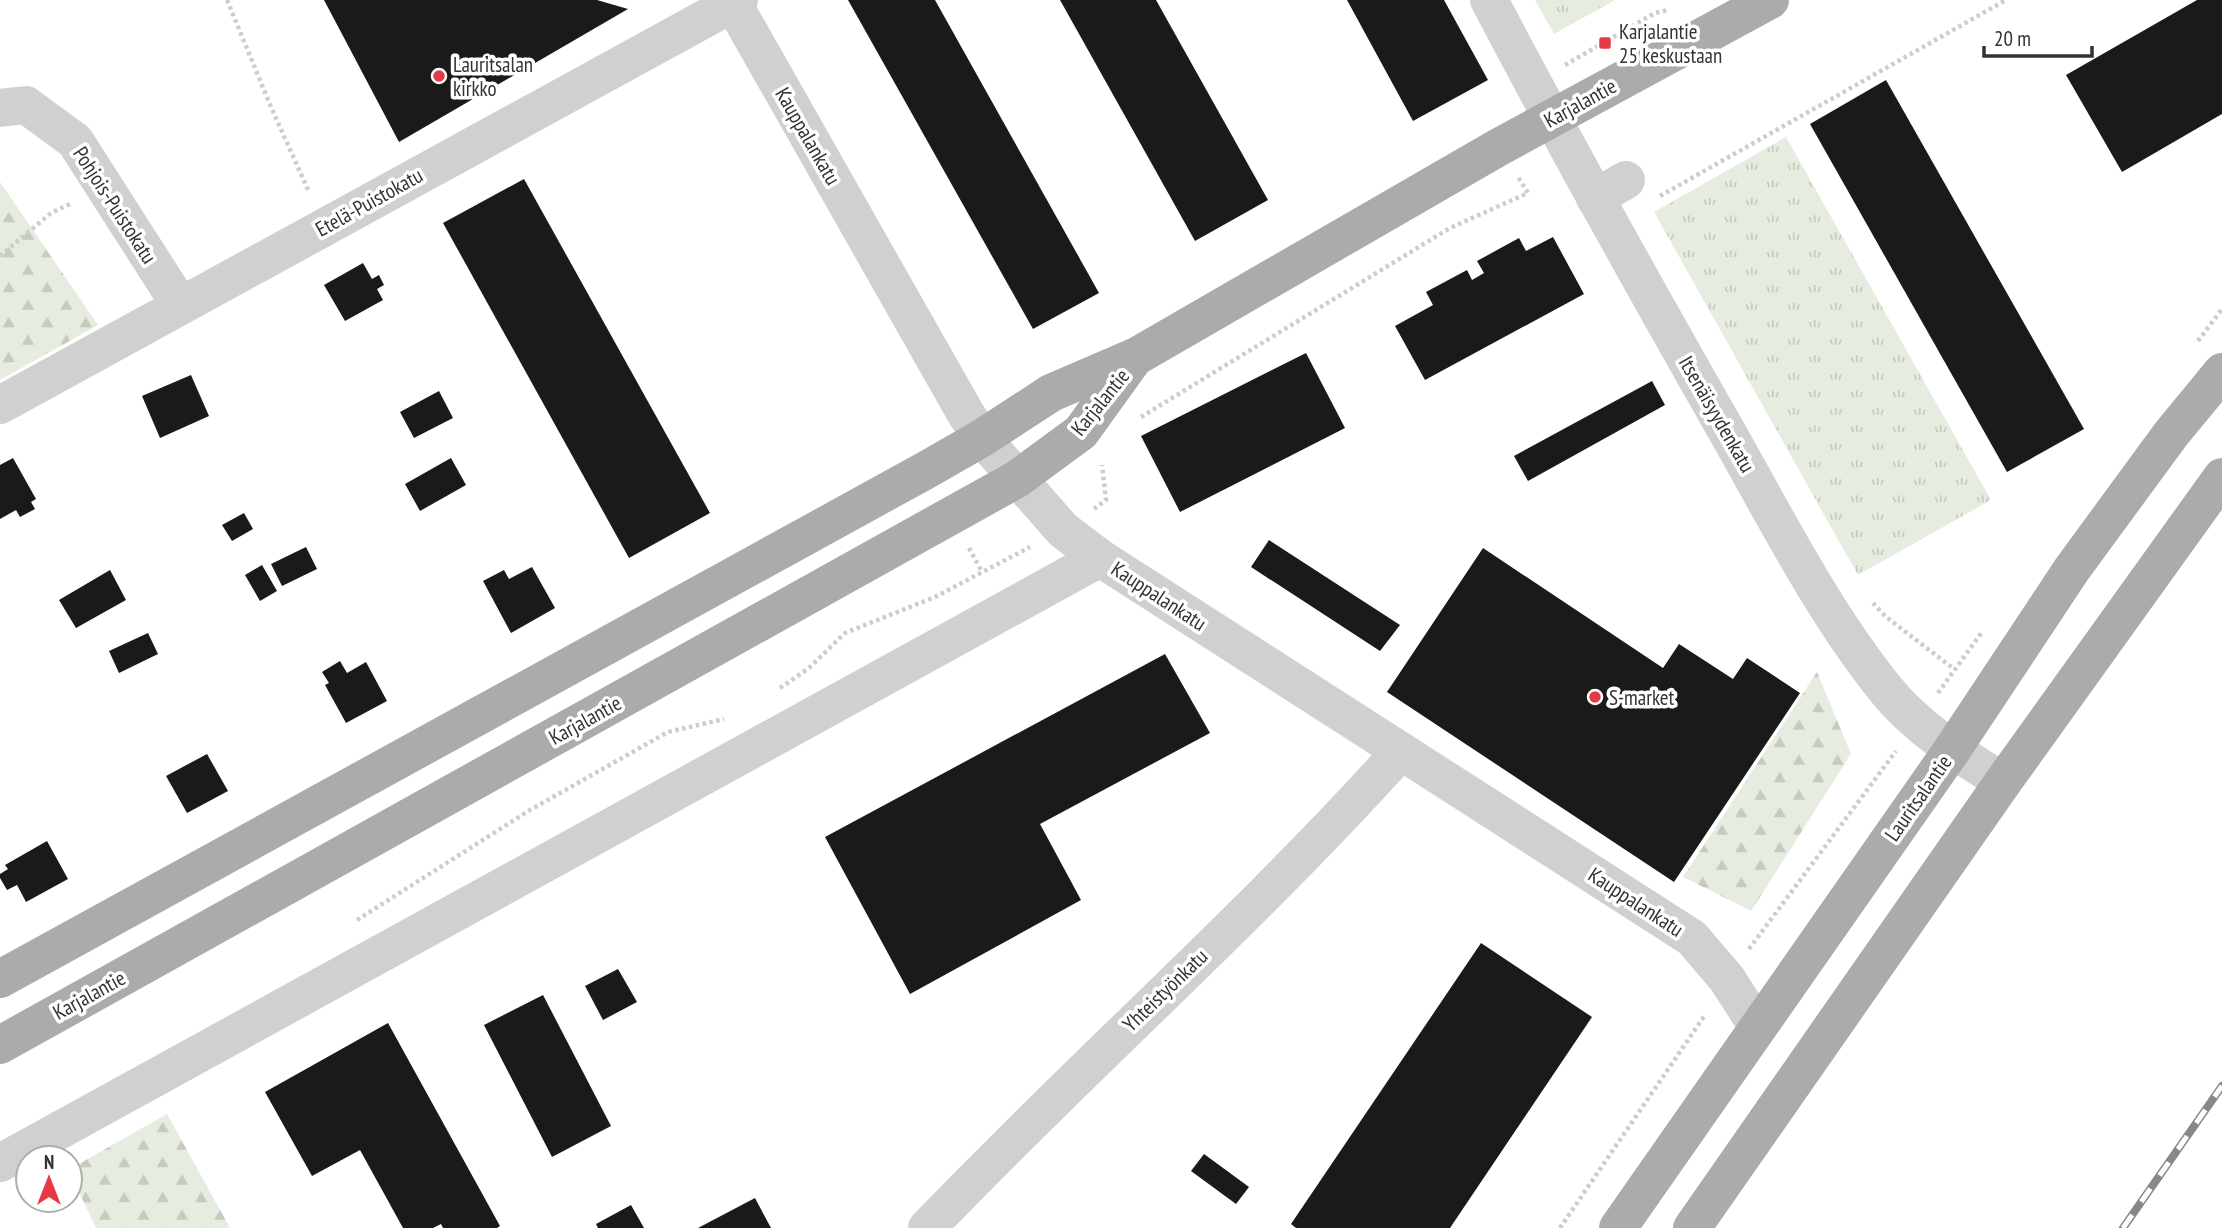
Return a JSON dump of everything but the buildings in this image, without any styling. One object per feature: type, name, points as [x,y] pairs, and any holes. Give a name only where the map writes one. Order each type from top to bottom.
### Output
[{"type":"main road","name":"Karjalantie","points":[[0,979],[982,438],[1051,393],[1137,356],[1499,147],[1770,0]]},
{"type":"main road","name":"Karjalantie","points":[[0,1045],[1017,479],[1081,432],[1137,356]]},
{"type":"main road","name":"Lauritsalantie","points":[[1618,1228],[1952,750],[2073,569],[2171,434],[2222,372]]},
{"type":"main road","points":[[1692,1228],[2003,782],[2222,477]]},
{"type":"street","name":"Etelä-Puistokatu","points":[[0,405],[734,1]]},
{"type":"street","name":"Kauppalankatu","points":[[734,1],[966,414],[982,438],[1063,530],[1100,558],[1692,938],[1727,979],[1758,1027]]},
{"type":"street","name":"Itsenäisyydenkatu","points":[[1496,3],[1552,119],[1624,193],[1819,593],[1888,692],[1952,750],[2003,782]]},
{"type":"street","name":"Pohjois-Puistokatu","points":[[0,108],[26,105],[75,141],[180,305]]},
{"type":"street","points":[[0,1164],[1100,558]]},
{"type":"street","name":"Yhteistyönkatu","points":[[926,1228],[1340,818],[1401,751]]},
{"type":"path","points":[[227,0],[271,107],[325,226]]},
{"type":"path","points":[[1624,193],[2006,0]]},
{"type":"path","points":[[1133,422],[1450,228],[1528,193],[1499,147]]},
{"type":"path","points":[[0,256],[51,213],[104,187]]},
{"type":"path","points":[[775,691],[809,668],[845,633],[935,597],[1063,530],[1106,500],[1101,458]]},
{"type":"path","points":[[1560,1228],[1692,1036],[1727,979],[1918,722],[1954,669]]},
{"type":"path","points":[[354,922],[530,810],[668,732],[728,718]]},
{"type":"green space","points":[[1535,0],[1615,0],[1554,34]]},
{"type":"green space","points":[[1786,137],[1991,500],[1858,575],[1654,212]]},
{"type":"green space","points":[[0,182],[98,325],[0,380]]},
{"type":"green space","points":[[1817,672],[1851,754],[1751,911],[1683,877]]},
{"type":"green space","points":[[167,1114],[230,1228],[96,1228],[84,1203],[84,1161]]},
{"type":"railway","points":[[2123,1228],[2222,1086]]},
{"type":"place","name":"Karjalantie 25 keskustaan","points":[[1605,43]]},
{"type":"place","name":"Lauritsalan kirkko","points":[[439,76]]},
{"type":"place","name":"S-market","points":[[1595,697]]}]
